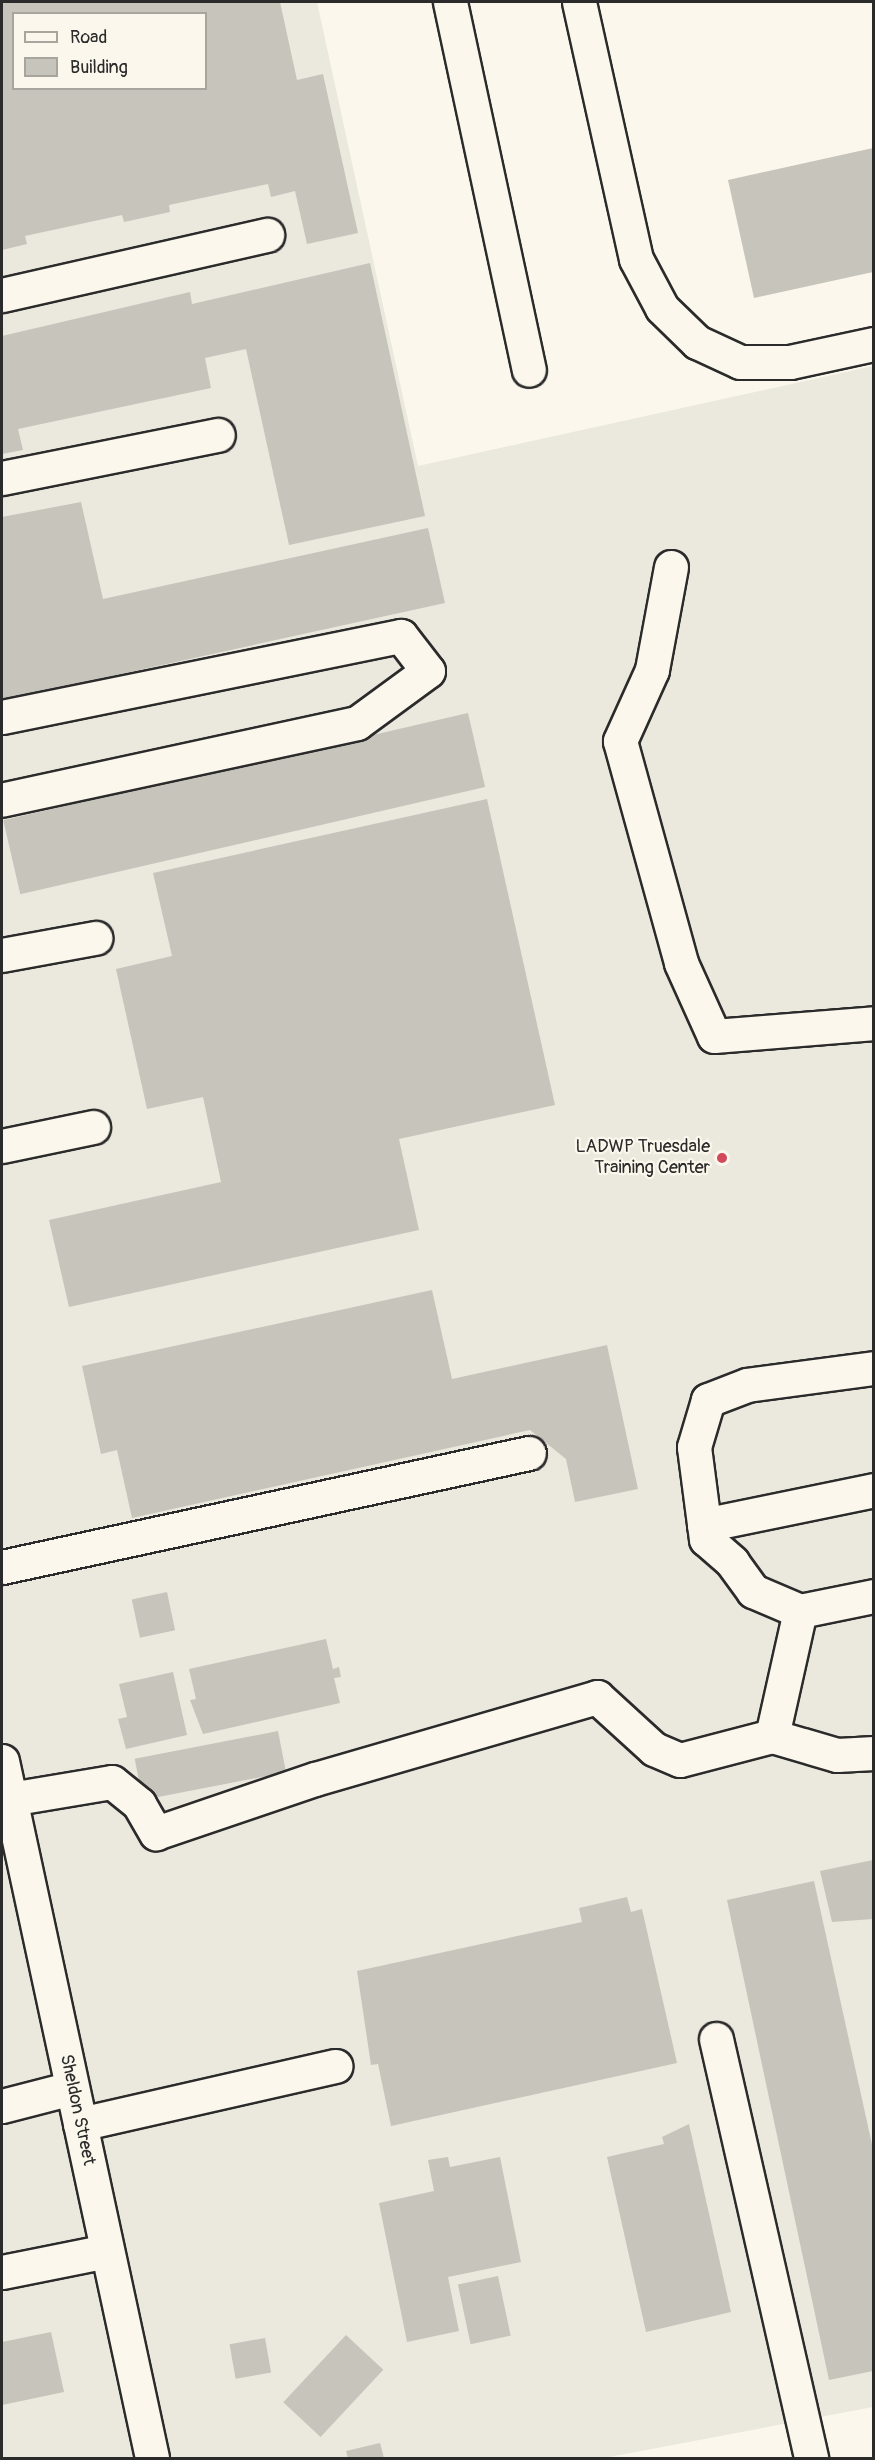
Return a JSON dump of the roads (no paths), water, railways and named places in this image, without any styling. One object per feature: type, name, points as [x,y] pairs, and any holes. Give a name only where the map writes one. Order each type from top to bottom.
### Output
[{"type":"main road","points":[[450,2],[529,370]]},
{"type":"main road","points":[[579,2],[636,260],[662,308],[697,342],[740,362],[790,362],[873,344]]},
{"type":"main road","points":[[2,295],[267,235]]},
{"type":"main road","points":[[2,478],[218,435]]},
{"type":"main road","points":[[671,567],[652,670],[620,741],[681,963],[714,1036],[873,1023]]},
{"type":"main road","points":[[2,717],[401,636],[428,671],[357,723],[2,800]]},
{"type":"main road","points":[[2,955],[95,938]]},
{"type":"main road","points":[[2,1146],[93,1127]]},
{"type":"main road","points":[[873,1368],[747,1385],[708,1400],[694,1447],[706,1539],[732,1562],[753,1591],[800,1611],[873,1596]]},
{"type":"main road","points":[[2,1567],[529,1453]]},
{"type":"main road","points":[[704,1525],[873,1490]]},
{"type":"main road","points":[[772,1736],[800,1611]]},
{"type":"main road","points":[[10,1799],[112,1782],[139,1804],[156,1833],[315,1779],[597,1697],[654,1749],[680,1760],[772,1736],[837,1755],[873,1753]]},
{"type":"main road","name":"Sheldon Street","points":[[2,1761],[152,2458]]},
{"type":"main road","points":[[716,2039],[811,2458]]},
{"type":"main road","points":[[80,2124],[336,2066]]},
{"type":"main road","points":[[2,2106],[72,2088]]},
{"type":"main road","points":[[2,2272],[107,2251]]},
{"type":"place","name":"LADWP Truesdale Training Center","points":[[722,1158]]}]
